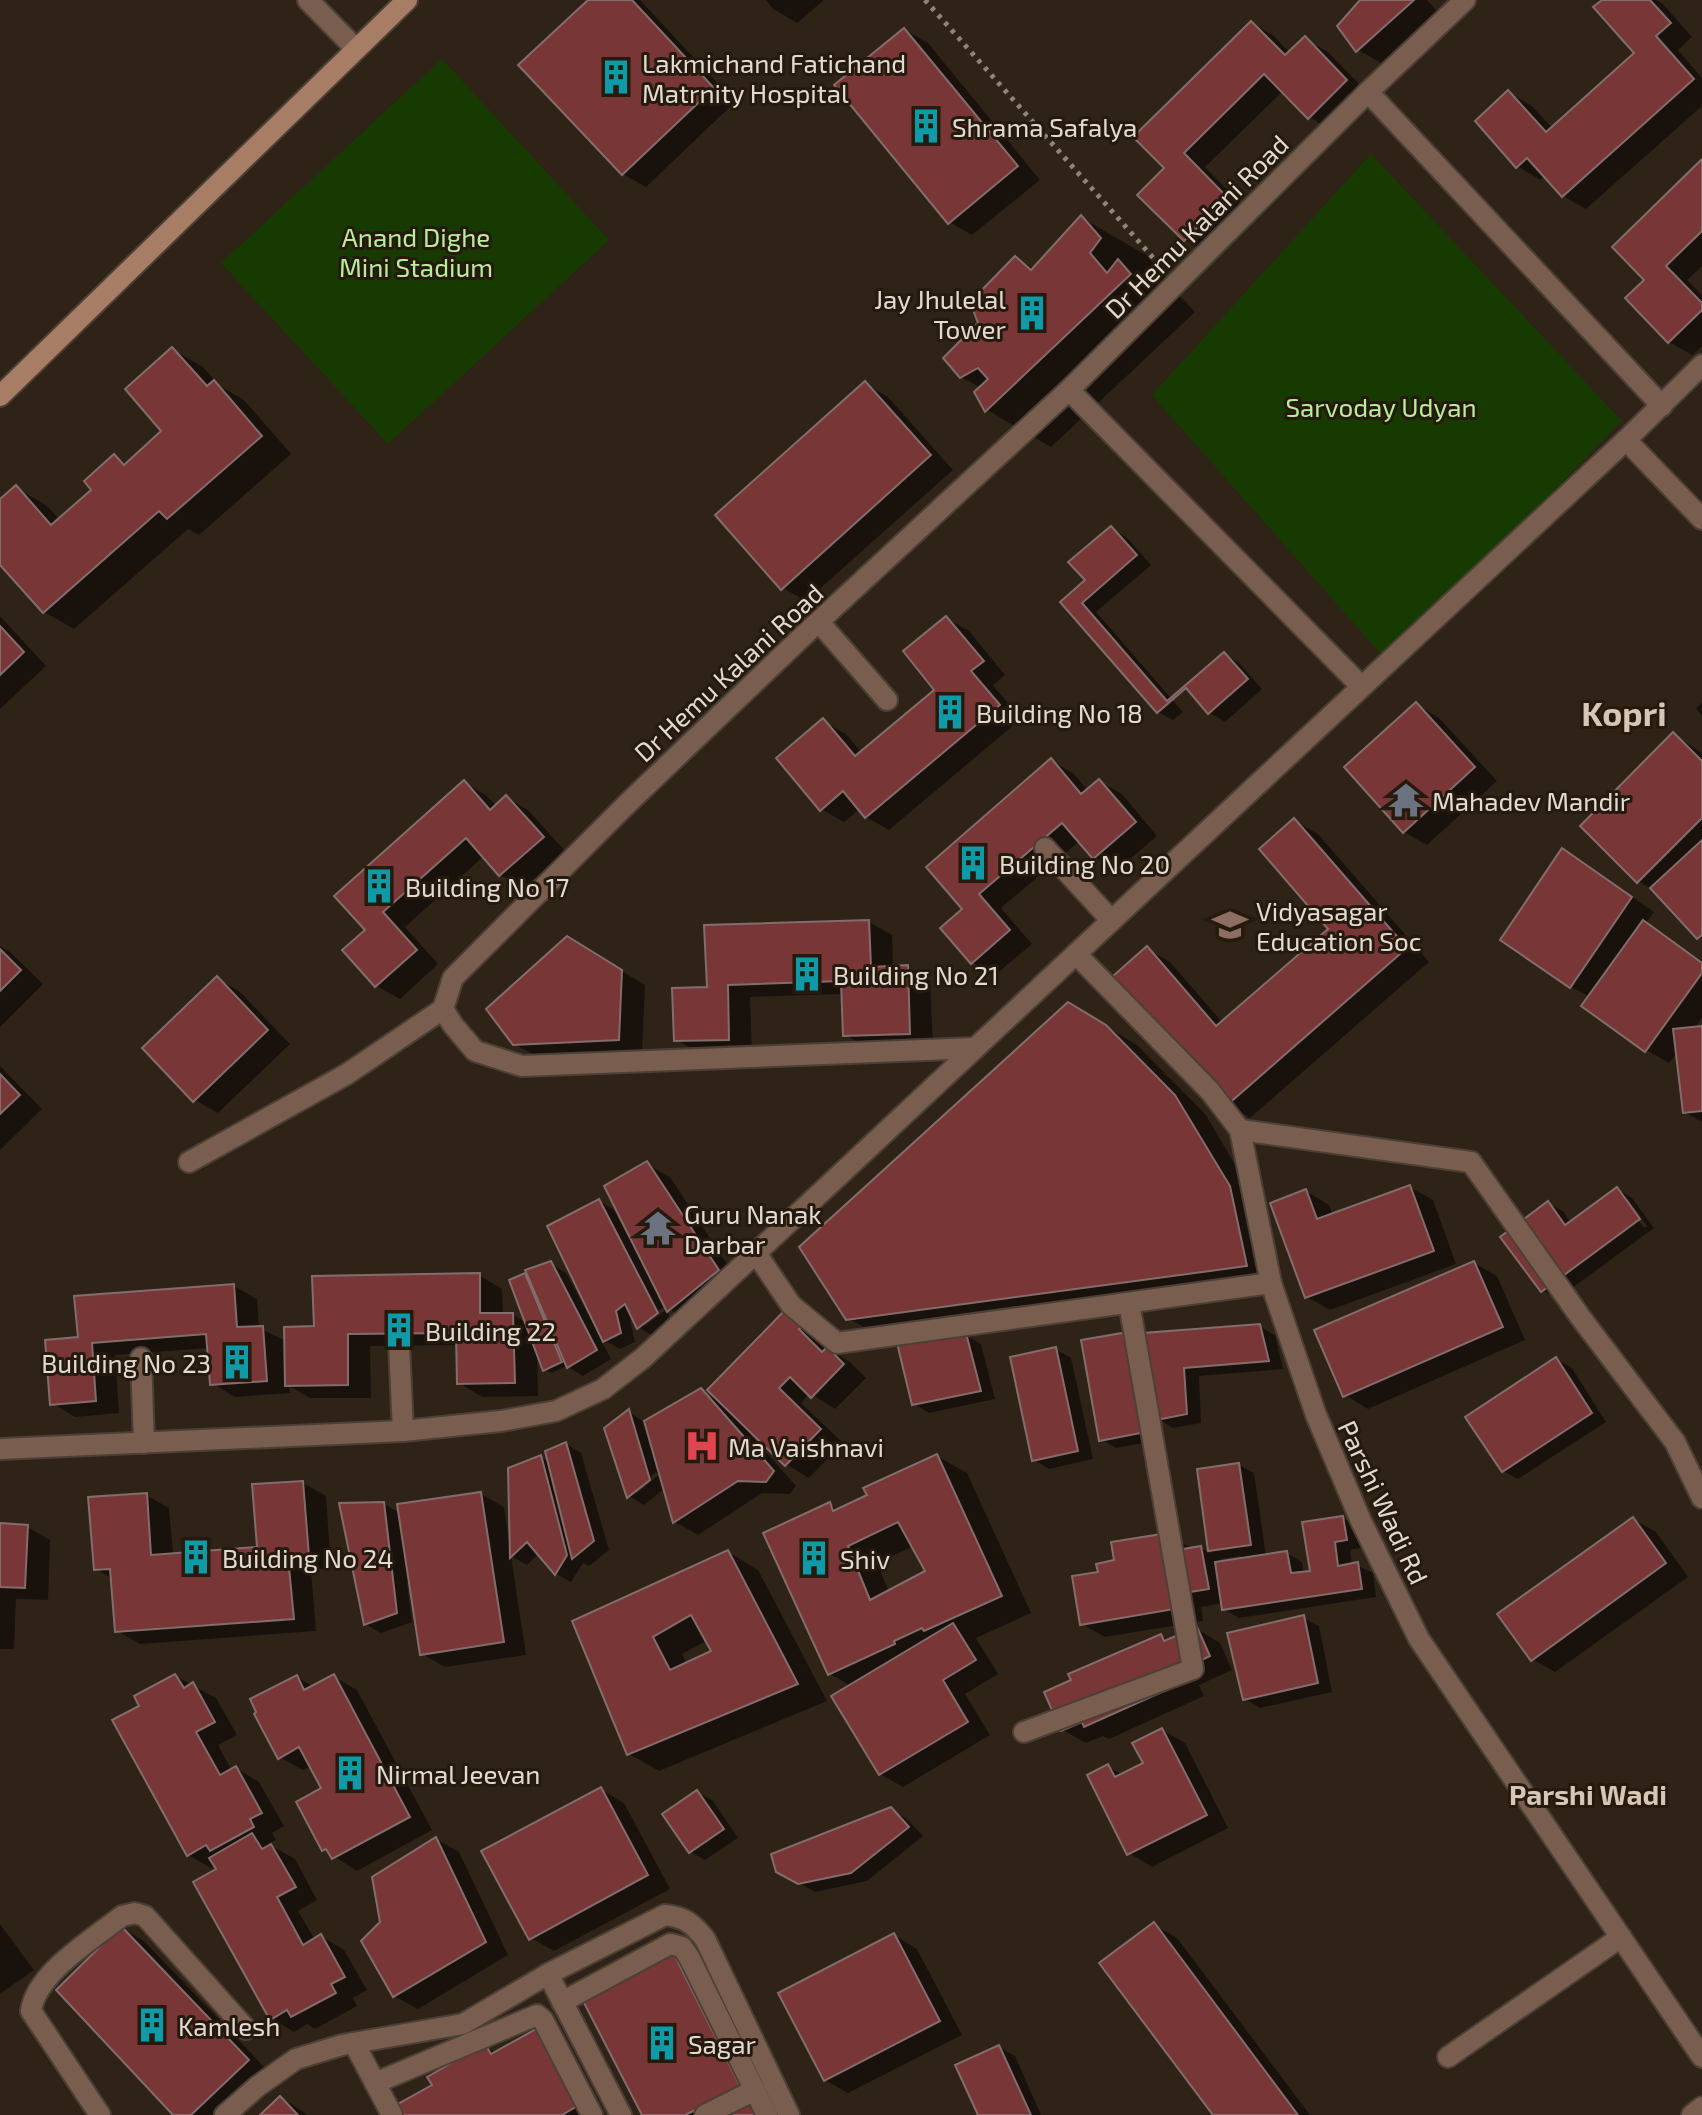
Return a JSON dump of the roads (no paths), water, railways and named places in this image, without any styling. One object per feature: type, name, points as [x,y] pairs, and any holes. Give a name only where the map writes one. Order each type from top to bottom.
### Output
[{"type":"street","points":[[308,0],[356,49]]},
{"type":"street","points":[[0,396],[407,0]]},
{"type":"street","name":"Dr Hemu Kalani Road","points":[[443,1009],[453,978],[628,803],[1069,390],[1368,92],[1465,0]]},
{"type":"street","points":[[1368,92],[1662,406]]},
{"type":"street","points":[[0,1449],[403,1431],[501,1421],[556,1411],[603,1389],[643,1358],[756,1253],[1626,440],[1702,365]]},
{"type":"street","points":[[1069,390],[1361,686]]},
{"type":"street","points":[[1626,440],[1702,519]]},
{"type":"street","points":[[819,622],[887,700]]},
{"type":"street","points":[[1045,848],[1111,920]]},
{"type":"street","name":"Parshi Wadi Rd","points":[[1076,954],[1210,1091],[1240,1130],[1271,1283],[1316,1415],[1361,1521],[1419,1639],[1702,2057]]},
{"type":"street","points":[[189,1162],[347,1074],[443,1009],[475,1051],[522,1066],[975,1048]]},
{"type":"street","points":[[1240,1130],[1471,1162],[1581,1318],[1675,1442],[1702,1498]]},
{"type":"street","points":[[756,1253],[791,1305],[837,1343],[1271,1283]]},
{"type":"street","points":[[1024,1732],[1193,1669],[1129,1303]]},
{"type":"street","points":[[399,1344],[403,1431]]},
{"type":"street","points":[[141,1358],[144,1443]]},
{"type":"street","points":[[100,2115],[31,2011],[33,1997],[44,1979],[122,1916],[135,1913],[145,1916],[246,2029]]},
{"type":"street","points":[[225,2115],[296,2059],[354,2043],[463,2024],[548,1974],[665,1915],[680,1916],[694,1925],[705,1939],[789,2115]]},
{"type":"street","points":[[1448,2057],[1621,1937]]},
{"type":"street","points":[[562,2002],[670,1944],[682,1947],[767,2115]]},
{"type":"street","points":[[548,1974],[621,2115]]},
{"type":"street","points":[[375,2083],[534,2015],[543,2020],[589,2114]]},
{"type":"street","points":[[354,2043],[392,2115]]},
{"type":"street","points":[[705,2115],[755,2090]]},
{"type":"street","points":[[1692,2115],[1702,2107]]},
{"type":"place","name":"Lakmichand Fatichand Matrnity Hospital","points":[[616,77]]},
{"type":"place","name":"Shrama Safalya","points":[[926,126]]},
{"type":"place","name":"Jay Jhulelal Tower","points":[[1032,313]]},
{"type":"place","name":"Building No 18","points":[[950,712]]},
{"type":"place","name":"Mahadev Mandir","points":[[1406,800]]},
{"type":"place","name":"Building No 20","points":[[973,863]]},
{"type":"place","name":"Building No 17","points":[[379,886]]},
{"type":"place","name":"Vidyasagar Education Soc","points":[[1230,925]]},
{"type":"place","name":"Building No 21","points":[[807,974]]},
{"type":"place","name":"Guru Nanak Darbar","points":[[658,1228]]},
{"type":"place","name":"Building 22","points":[[399,1330]]},
{"type":"place","name":"Building No 23","points":[[237,1362]]},
{"type":"place","name":"Ma Vaishnavi","points":[[702,1446]]},
{"type":"place","name":"Building No 24","points":[[196,1557]]},
{"type":"place","name":"Shiv","points":[[814,1558]]},
{"type":"place","name":"Nirmal Jeevan","points":[[350,1773]]},
{"type":"place","name":"Kamlesh","points":[[152,2025]]},
{"type":"place","name":"Sagar","points":[[662,2043]]},
{"type":"district","name":"Kopri","points":[[1624,712]]},
{"type":"district","name":"Parshi Wadi","points":[[1588,1794]]},
{"type":"park label","name":"Anand Dighe Mini Stadium","points":[[416,251]]},
{"type":"park label","name":"Sarvoday Udyan","points":[[1381,406]]}]
